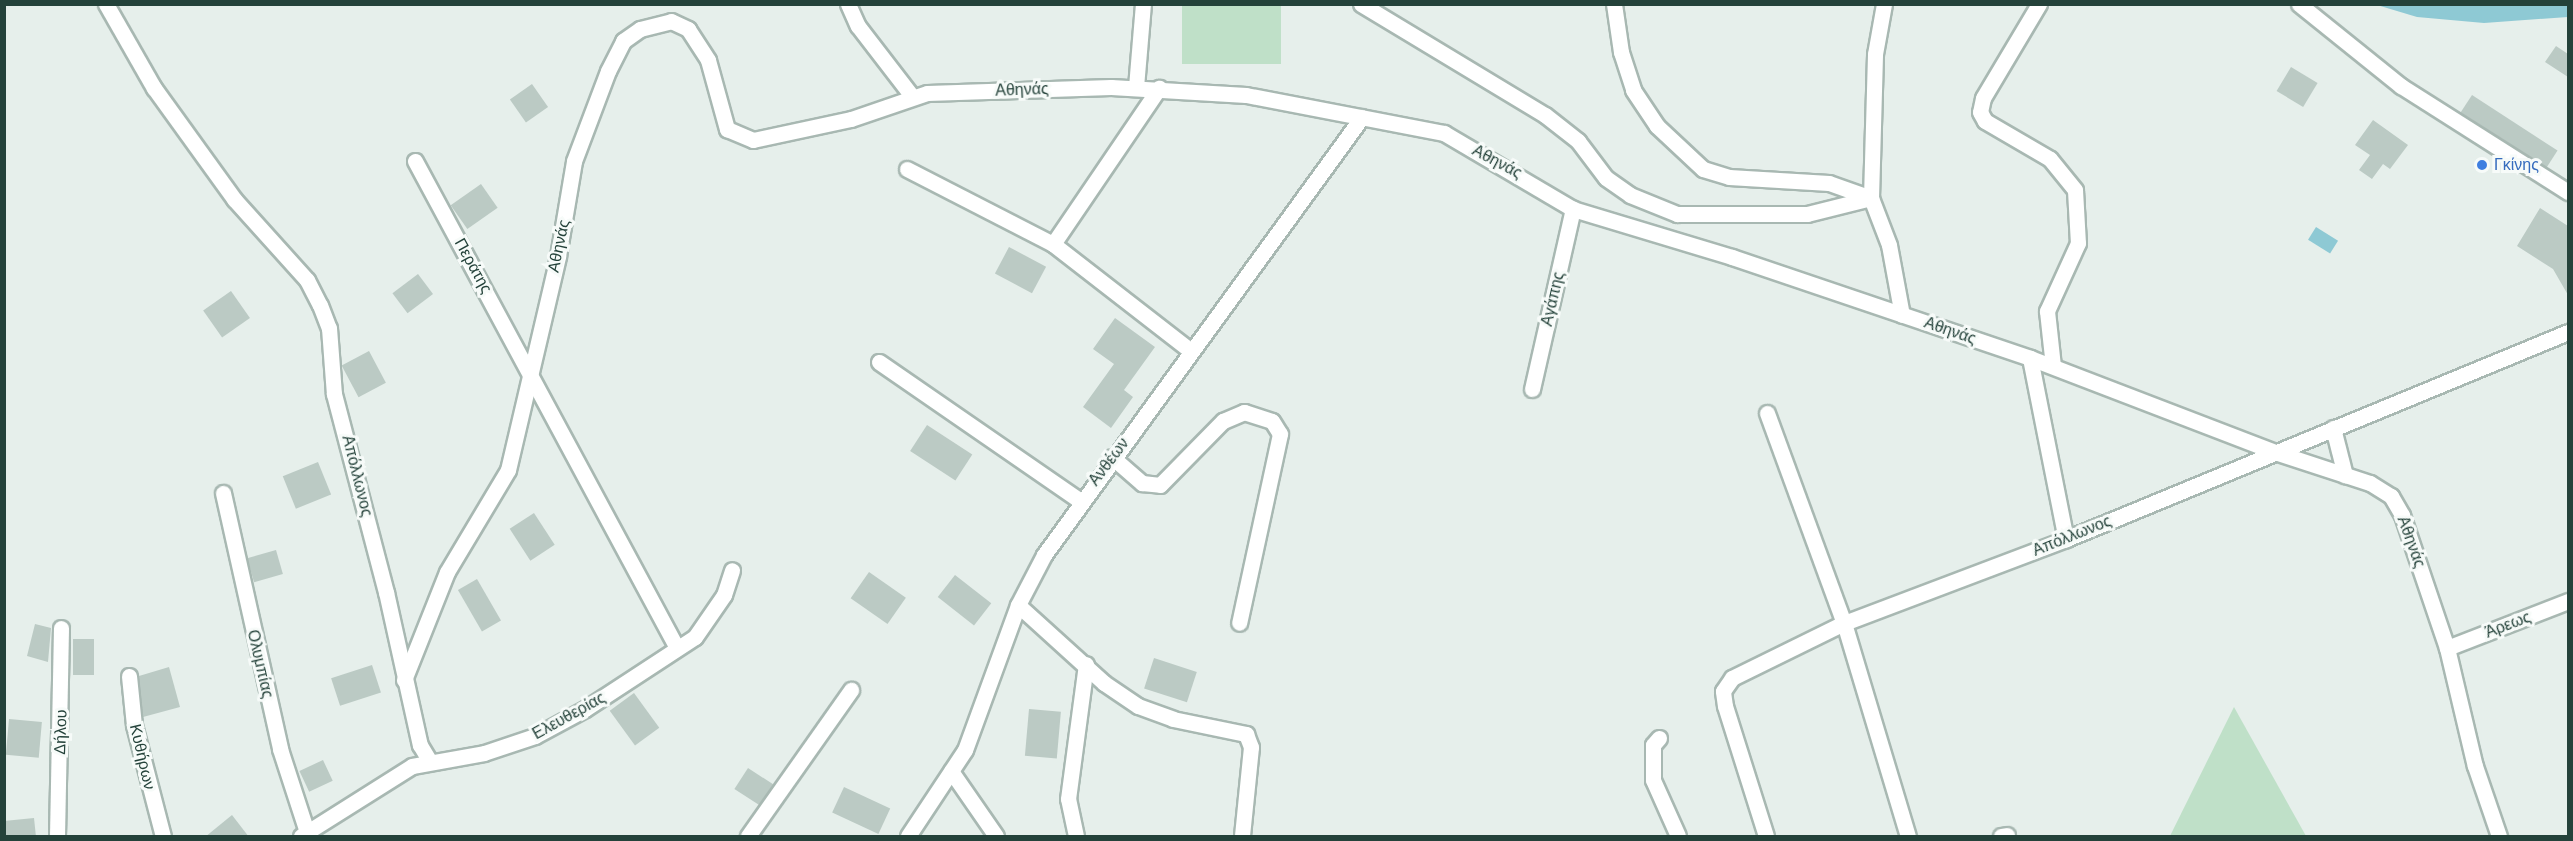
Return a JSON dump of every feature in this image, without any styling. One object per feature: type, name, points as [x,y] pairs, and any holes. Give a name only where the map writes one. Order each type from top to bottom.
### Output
[{"type":"street","name":"Απόλλωνος","points":[[106,4],[154,88],[234,199],[307,280],[320,305],[329,328],[334,394],[420,746],[429,760]]},
{"type":"street","points":[[848,4],[858,26],[912,96]]},
{"type":"street","points":[[1137,87],[1143,4]]},
{"type":"street","points":[[1360,4],[1545,115],[1578,141],[1606,178],[1647,204],[1677,214],[1807,214],[1871,198]]},
{"type":"street","points":[[1614,4],[1620,51],[1634,90],[1657,126],[1703,169],[1729,177],[1828,183],[1871,198]]},
{"type":"street","points":[[1884,4],[1875,54],[1871,198],[1889,245],[1902,315]]},
{"type":"street","points":[[2039,4],[1983,98],[1980,112],[1985,121],[2050,159],[2075,190],[2078,243],[2047,311],[2053,366]]},
{"type":"street","points":[[2299,4],[2401,86],[2568,192]]},
{"type":"street","name":"Αθηνάς","points":[[531,370],[574,161],[623,41],[654,24],[671,21],[688,29],[712,69],[724,123],[735,135],[753,140],[851,119],[912,96],[1137,87],[1246,95],[1444,133],[1573,209],[2053,366],[2275,452],[2345,475],[2391,496],[2402,515],[2447,648],[2475,766],[2499,837]]},
{"type":"street","points":[[1053,244],[1159,88]]},
{"type":"street","name":"Ανθέων","points":[[908,837],[965,750],[1018,605],[1079,500],[1362,117]]},
{"type":"street","name":"Περάτης","points":[[415,161],[531,370],[677,648]]},
{"type":"street","points":[[907,169],[1053,244],[1191,351]]},
{"type":"street","name":"Αγάπης","points":[[1532,388],[1573,209]]},
{"type":"street","name":"Απόλλωνος","points":[[1766,837],[1723,691],[1732,678],[1844,623],[2066,539],[2568,332]]},
{"type":"street","points":[[2030,358],[2066,539]]},
{"type":"street","points":[[879,362],[1079,500]]},
{"type":"street","points":[[404,680],[447,572],[508,470],[531,370]]},
{"type":"street","points":[[1112,457],[1142,483],[1160,485],[1222,421],[1244,412],[1272,421],[1280,434],[1239,623]]},
{"type":"street","points":[[1767,413],[1844,623],[1908,837]]},
{"type":"street","points":[[2333,428],[2345,475]]},
{"type":"street","name":"Ολυμπίας","points":[[223,493],[280,749],[304,834]]},
{"type":"street","name":"Ελευθερίας","points":[[304,834],[429,760],[484,753],[535,736],[695,637],[724,595],[732,570]]},
{"type":"street","name":"Άρεως","points":[[2447,648],[2568,601]]},
{"type":"street","points":[[1018,605],[1138,706],[1173,719],[1246,734],[1251,747],[1242,837]]},
{"type":"street","name":"Δήλου","points":[[57,837],[61,628]]},
{"type":"street","points":[[1076,837],[1068,799],[1086,664]]},
{"type":"street","name":"Κυθήρων","points":[[129,676],[134,725],[163,837]]},
{"type":"street","points":[[748,837],[851,690]]},
{"type":"street","points":[[1659,738],[1653,745],[1653,780],[1678,837]]},
{"type":"street","points":[[951,771],[996,837]]},
{"type":"green space","points":[[1182,5],[1281,5],[1281,64],[1182,64]]},
{"type":"green space","points":[[2234,707],[2306,836],[2170,836]]},
{"type":"water","points":[[2377,5],[2568,5],[2568,17],[2484,23],[2417,17]]},
{"type":"water","points":[[2316,227],[2338,241],[2330,253],[2308,240]]},
{"type":"building","points":[[2556,46],[2568,54],[2568,77],[2545,62]]},
{"type":"building","points":[[2291,67],[2318,83],[2303,107],[2277,91]]},
{"type":"building","points":[[532,84],[548,107],[526,122],[510,99]]},
{"type":"building","points":[[2472,95],[2558,151],[2546,168],[2461,113]]},
{"type":"building","points":[[2373,120],[2408,145],[2390,169],[2383,164],[2372,179],[2359,170],[2370,155],[2355,145]]},
{"type":"building","points":[[481,184],[498,208],[467,229],[451,205]]},
{"type":"building","points":[[2540,208],[2568,226],[2568,295],[2553,269],[2517,246]]},
{"type":"building","points":[[1009,247],[1046,267],[1032,293],[995,273]]},
{"type":"building","points":[[418,274],[433,294],[407,313],[392,293]]},
{"type":"building","points":[[231,291],[250,318],[222,338],[203,311]]},
{"type":"building","points":[[1115,318],[1155,347],[1124,390],[1133,397],[1111,428],[1083,407],[1114,364],[1093,349]]},
{"type":"building","points":[[369,351],[386,383],[359,397],[342,366]]},
{"type":"building","points":[[927,425],[972,454],[955,480],[910,451]]},
{"type":"building","points":[[318,462],[331,494],[296,509],[283,476]]},
{"type":"building","points":[[534,513],[555,545],[530,561],[510,529]]},
{"type":"building","points":[[276,550],[283,574],[254,582],[247,558]]},
{"type":"building","points":[[869,572],[906,598],[888,624],[851,598]]},
{"type":"building","points":[[955,575],[991,603],[974,625],[938,597]]},
{"type":"building","points":[[477,579],[501,621],[482,632],[458,590]]},
{"type":"building","points":[[35,624],[51,628],[48,662],[27,656]]},
{"type":"building","points":[[73,639],[94,639],[94,675],[73,675]]},
{"type":"building","points":[[1154,658],[1197,672],[1187,702],[1144,688]]},
{"type":"building","points":[[372,665],[381,693],[340,706],[331,678]]},
{"type":"building","points":[[169,667],[180,707],[143,717],[139,676]]},
{"type":"building","points":[[634,693],[659,728],[635,745],[610,711]]},
{"type":"building","points":[[1029,709],[1061,712],[1057,759],[1025,756]]},
{"type":"building","points":[[9,719],[42,722],[39,758],[6,755]]},
{"type":"building","points":[[323,760],[333,781],[309,792],[299,771]]},
{"type":"building","points":[[748,768],[773,784],[760,805],[734,789]]},
{"type":"building","points":[[844,787],[890,809],[878,834],[832,812]]},
{"type":"building","points":[[232,815],[249,837],[205,837]]},
{"type":"building","points":[[34,818],[36,837],[4,837],[4,821]]},
{"type":"place","name":"Γκίνης","points":[[2482,165]]}]
